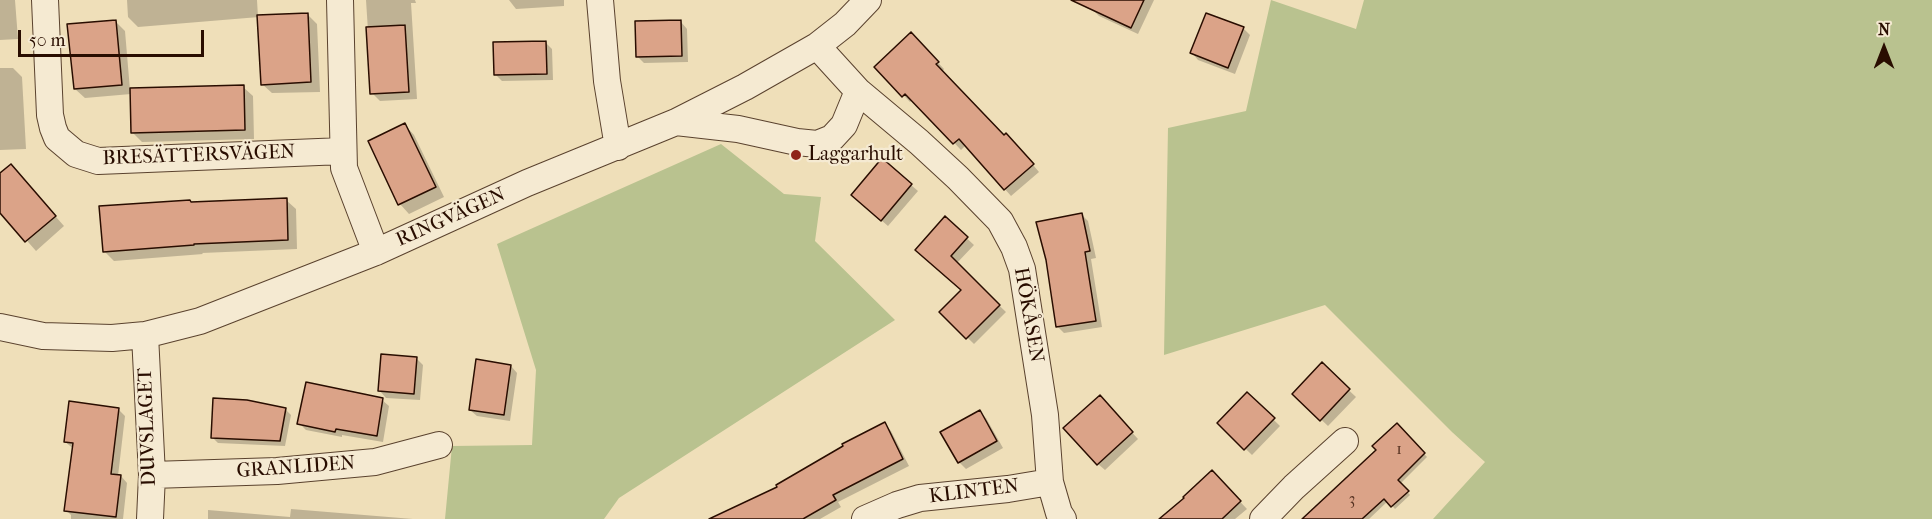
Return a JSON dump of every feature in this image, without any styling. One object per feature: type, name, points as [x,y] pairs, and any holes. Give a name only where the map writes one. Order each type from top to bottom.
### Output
[{"type":"street","name":"BRESÄTTERSVÄGEN","points":[[45,0],[52,128],[57,138],[76,154],[98,161],[343,151]]},
{"type":"street","points":[[340,0],[344,168],[376,252]]},
{"type":"street","points":[[600,0],[607,81],[618,147]]},
{"type":"street","name":"RINGVÄGEN","points":[[0,327],[43,336],[112,338],[145,335],[200,321],[376,252],[527,183],[676,122],[745,87],[817,46],[845,24],[868,0]]},
{"type":"street","name":"HÖKÅSEN","points":[[817,46],[858,91],[958,178],[1000,221],[1014,247],[1022,269],[1045,415],[1050,482],[1063,519]]},
{"type":"street","points":[[676,122],[738,129],[817,144],[832,138],[844,125],[858,91]]},
{"type":"street","name":"DUVSLAGET","points":[[145,335],[152,475],[150,519]]},
{"type":"street","points":[[1263,519],[1294,487],[1345,441]]},
{"type":"street","name":"GRANLIDEN","points":[[152,475],[277,471],[375,462],[438,445]]},
{"type":"street","name":"KLINTEN","points":[[865,519],[920,498],[1008,489],[1050,482]]},
{"type":"green space","points":[[1271,0],[1356,29],[1364,0],[1932,0],[1932,519],[1433,519],[1485,462],[1325,305],[1164,355],[1168,128],[1246,111]]},
{"type":"green space","points":[[721,144],[784,194],[821,197],[815,241],[895,320],[619,498],[604,519],[445,519],[452,446],[532,445],[536,370],[497,244]]},
{"type":"building","points":[[1071,0],[1144,0],[1131,28]]},
{"type":"building","points":[[308,13],[311,82],[261,85],[257,15]]},
{"type":"building","points":[[1206,13],[1244,27],[1228,68],[1190,53]]},
{"type":"building","points":[[116,20],[122,85],[74,89],[67,24]]},
{"type":"building","points":[[681,20],[682,56],[636,57],[635,21]]},
{"type":"building","points":[[405,25],[409,92],[370,94],[366,27]]},
{"type":"building","points":[[911,32],[939,62],[936,64],[1034,164],[1004,190],[959,139],[953,144],[905,94],[902,97],[874,67]]},
{"type":"building","points":[[546,41],[547,74],[494,75],[493,42]]},
{"type":"building","points":[[244,85],[245,130],[131,133],[130,88]]},
{"type":"building","points":[[405,123],[436,187],[398,205],[368,141]]},
{"type":"building","points":[[882,158],[912,184],[881,221],[851,195]]},
{"type":"building","points":[[11,164],[56,216],[25,242],[0,213],[0,173]]},
{"type":"building","points":[[287,198],[288,240],[194,244],[103,252],[99,206],[190,200],[191,202]]},
{"type":"building","points":[[1082,213],[1090,251],[1085,252],[1096,321],[1056,327],[1046,260],[1036,222]]},
{"type":"building","points":[[945,216],[968,237],[951,256],[1000,305],[966,339],[939,312],[961,290],[915,250]]},
{"type":"building","points":[[381,354],[417,357],[414,394],[378,391]]},
{"type":"building","points":[[476,359],[511,365],[504,415],[469,410]]},
{"type":"building","points":[[1322,362],[1350,389],[1320,421],[1292,394]]},
{"type":"building","points":[[306,382],[383,398],[377,436],[336,429],[335,432],[297,424]]},
{"type":"building","points":[[1247,392],[1275,418],[1244,450],[1217,423]]},
{"type":"building","points":[[1100,395],[1133,432],[1097,465],[1063,428]]},
{"type":"building","points":[[213,398],[247,400],[286,408],[280,441],[211,438]]},
{"type":"building","points":[[69,401],[119,408],[111,474],[121,475],[116,517],[64,511],[73,443],[64,442]]},
{"type":"building","points":[[980,410],[997,441],[958,463],[940,432]]},
{"type":"building","points":[[885,422],[903,459],[833,495],[836,500],[803,519],[709,519],[777,487],[776,485],[843,446],[842,444]]},
{"type":"building","points":[[1397,423],[1425,453],[1398,480],[1409,491],[1391,507],[1384,499],[1362,519],[1302,519],[1376,450],[1372,446]]},
{"type":"building","points":[[1212,470],[1241,501],[1222,519],[1159,519],[1184,498]]},
{"type":"place","name":"Laggarhult","points":[[796,155]]}]
